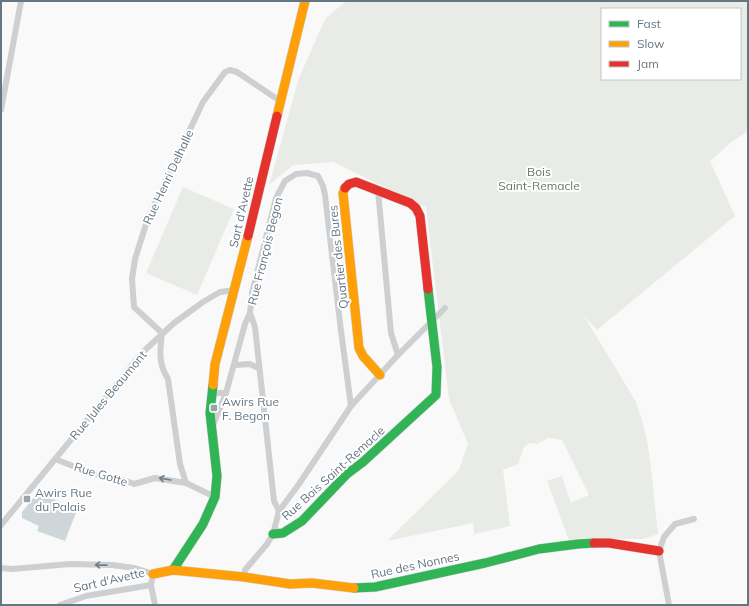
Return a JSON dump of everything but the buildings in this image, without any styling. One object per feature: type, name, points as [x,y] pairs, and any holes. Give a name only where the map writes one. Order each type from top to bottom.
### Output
[{"type":"street","points":[[1,110],[21,1]]},
{"type":"street","name":"Sart d'Avette","points":[[60,605],[86,596],[152,585],[153,574],[173,570],[203,524],[215,497],[216,476],[211,430],[211,393],[215,364],[235,290],[305,1]]},
{"type":"street","name":"Rue Henri Delhalle","points":[[162,333],[134,307],[132,279],[135,259],[148,218],[203,102],[225,72],[230,70],[238,72],[280,101]]},
{"type":"street","name":"Rue François Begon","points":[[279,511],[274,501],[254,327],[250,314],[252,294],[276,198],[284,180],[296,174],[307,173],[318,176],[326,195],[351,406]]},
{"type":"street","name":"Quartier des Bures","points":[[378,190],[356,182],[350,182],[346,185],[343,193],[359,348],[363,356],[380,375]]},
{"type":"street","points":[[398,355],[391,333],[378,190],[410,203],[416,208],[420,216],[431,321]]},
{"type":"street","name":"Rue Jules Beaumont","points":[[1,525],[143,352],[174,323],[214,295],[220,292],[235,290]]},
{"type":"street","points":[[244,577],[245,570],[267,544],[273,534],[279,511],[299,484],[351,406],[398,355],[445,308]]},
{"type":"street","name":"Sart d'Avette","points":[[211,430],[226,393],[235,365],[245,324],[250,314]]},
{"type":"street","name":"Rue Bois Saint-Remacle","points":[[273,534],[283,533],[302,521],[347,474],[363,462],[436,395],[438,384],[431,321]]},
{"type":"street","points":[[162,333],[160,354],[163,371],[168,379],[180,464],[186,483]]},
{"type":"street","points":[[235,365],[250,364],[258,368]]},
{"type":"street","points":[[211,393],[226,393]]},
{"type":"street","name":"Rue Gotte","points":[[56,459],[93,474],[118,478],[134,484],[155,478],[186,483],[215,497]]},
{"type":"street","points":[[669,605],[659,551],[664,537],[675,524],[694,519]]},
{"type":"street","name":"Rue des Nonnes","points":[[173,570],[244,577],[290,584],[312,583],[355,588],[375,586],[484,563],[539,549],[578,544],[609,543],[659,551]]},
{"type":"street","points":[[1,568],[12,569],[70,564],[112,565],[135,568],[153,574]]},
{"type":"street","points":[[152,585],[155,605]]},
{"type":"green space","name":"Bois Saint-Remacle","points":[[346,1],[748,1],[748,131],[734,140],[710,161],[735,216],[597,330],[584,316],[636,402],[647,440],[658,534],[643,539],[583,538],[569,540],[547,481],[562,476],[571,503],[589,495],[562,440],[549,438],[537,444],[529,443],[524,447],[518,464],[503,470],[510,526],[474,534],[473,523],[387,541],[459,470],[468,444],[449,399],[426,207],[333,162],[293,165],[269,185],[299,78],[325,19]]},
{"type":"green space","points":[[183,187],[234,209],[197,295],[146,273]]},
{"type":"shaded area","points":[[38,492],[77,510],[65,541],[37,531],[39,526],[22,518],[22,512]]},
{"type":"traffic: fast","points":[[273,534],[283,533],[302,521],[347,474],[363,462],[436,395],[437,367],[428,289]]},
{"type":"traffic: fast","points":[[173,570],[203,524],[215,497],[217,476],[210,413],[213,385]]},
{"type":"traffic: fast","points":[[354,588],[375,587],[485,563],[539,549],[594,543]]},
{"type":"traffic: slow","points":[[277,116],[305,1]]},
{"type":"traffic: slow","points":[[345,188],[343,193],[359,348],[363,356],[380,375]]},
{"type":"traffic: slow","points":[[213,385],[215,364],[248,236]]},
{"type":"traffic: slow","points":[[153,574],[173,570],[244,577],[290,584],[312,583],[354,588]]},
{"type":"traffic: jam","points":[[248,236],[277,116]]},
{"type":"traffic: jam","points":[[345,188],[349,184],[356,182],[410,203],[416,208],[420,216],[428,289]]},
{"type":"traffic: jam","points":[[594,543],[609,543],[659,551]]},
{"type":"place","name":"Awirs Rue F. Begon","points":[[214,408]]},
{"type":"place","name":"Awirs Rue du Palais","points":[[27,499]]}]
